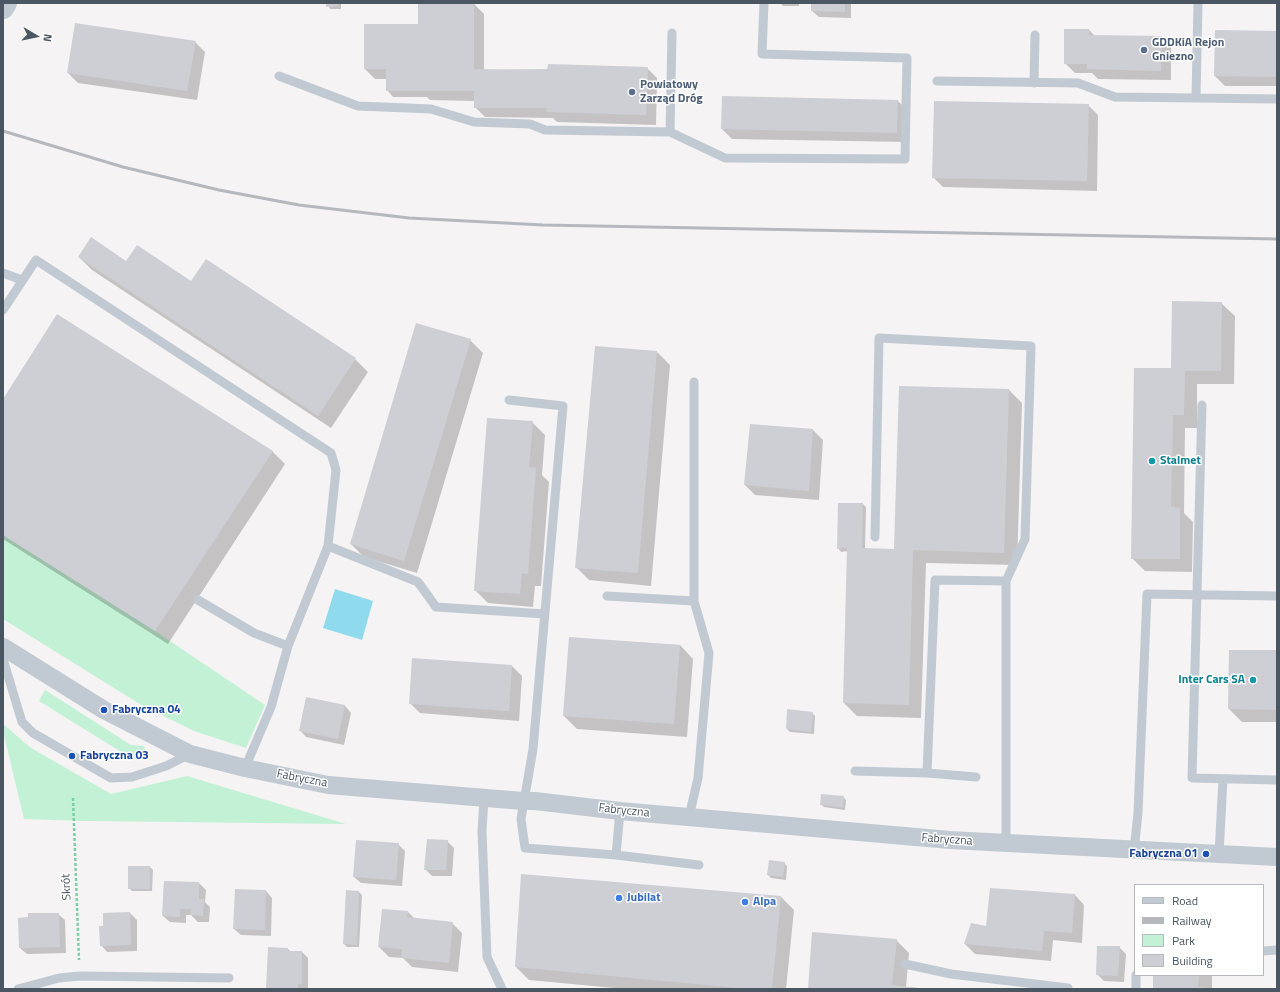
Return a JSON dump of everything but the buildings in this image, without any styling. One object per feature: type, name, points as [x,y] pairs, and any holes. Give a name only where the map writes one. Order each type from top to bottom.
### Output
[{"type":"street","points":[[3,8],[6,3]]},
{"type":"street","name":"Fabryczna","points":[[3,647],[104,710],[190,754],[245,768],[328,785],[523,801],[535,800],[620,811],[1006,844],[1277,857]]},
{"type":"lane","points":[[279,76],[358,106],[431,109],[474,122],[530,124],[545,130],[670,132],[724,158],[905,159],[907,58],[762,54],[764,3]]},
{"type":"lane","points":[[1196,98],[1198,3]]},
{"type":"lane","points":[[670,132],[672,33]]},
{"type":"lane","points":[[1034,83],[1035,35]]},
{"type":"lane","points":[[937,81],[1078,83],[1115,97],[1277,99]]},
{"type":"lane","points":[[3,310],[36,260],[331,453],[336,470],[328,546],[288,646],[271,707],[245,768]]},
{"type":"lane","points":[[3,273],[22,280]]},
{"type":"lane","points":[[875,537],[879,338],[1031,346],[1025,539],[1006,581],[1006,844]]},
{"type":"lane","points":[[689,817],[700,764],[709,653],[694,601],[694,382]]},
{"type":"lane","points":[[509,400],[563,406],[533,748],[521,820],[525,848],[616,855],[699,865]]},
{"type":"lane","points":[[1202,405],[1192,778],[1277,780]]},
{"type":"lane","points":[[328,546],[418,582],[436,606],[545,614]]},
{"type":"lane","points":[[927,773],[935,580],[1006,581]]},
{"type":"lane","points":[[1134,850],[1138,813],[1147,594],[1277,596]]},
{"type":"lane","points":[[607,596],[694,601]]},
{"type":"lane","points":[[198,600],[254,633],[288,646]]},
{"type":"lane","points":[[3,659],[22,722],[33,733],[111,778],[132,777],[166,766],[190,754]]},
{"type":"lane","points":[[855,771],[927,773],[976,777]]},
{"type":"lane","points":[[1219,854],[1223,779]]},
{"type":"lane","points":[[484,798],[482,831],[487,957],[502,989]]},
{"type":"lane","points":[[616,855],[620,811]]},
{"type":"lane","points":[[1264,951],[1277,950]]},
{"type":"lane","points":[[905,964],[951,974],[1068,988]]},
{"type":"lane","points":[[18,989],[59,978],[80,976],[228,978]]},
{"type":"lane","points":[[1136,976],[1136,989]]},
{"type":"path","name":"Skrót","points":[[73,798],[80,976]]},
{"type":"green space","points":[[3,535],[155,631],[265,705],[246,748],[194,731],[143,706],[3,619]]},
{"type":"green space","points":[[45,690],[131,745],[143,746],[148,752],[147,757],[131,758],[39,701]]},
{"type":"green space","points":[[3,724],[31,748],[111,794],[187,776],[346,824],[24,819],[3,731]]},
{"type":"water","points":[[335,589],[373,601],[362,640],[323,628]]},
{"type":"railway","points":[[3,131],[123,167],[219,190],[299,205],[409,218],[543,225],[1277,239]]},
{"type":"place","name":"GDDKiA Rejon Gniezno","points":[[1144,50]]},
{"type":"place","name":"Powiatowy Zarząd Dróg","points":[[632,92]]},
{"type":"place","name":"Stalmet","points":[[1152,461]]},
{"type":"place","name":"Inter Cars SA","points":[[1253,680]]},
{"type":"place","name":"Fabryczna 04","points":[[104,710]]},
{"type":"place","name":"Fabryczna 03","points":[[72,756]]},
{"type":"place","name":"Fabryczna 01","points":[[1206,854]]},
{"type":"place","name":"Jubilat","points":[[619,898]]},
{"type":"place","name":"Alpa","points":[[745,902]]}]
